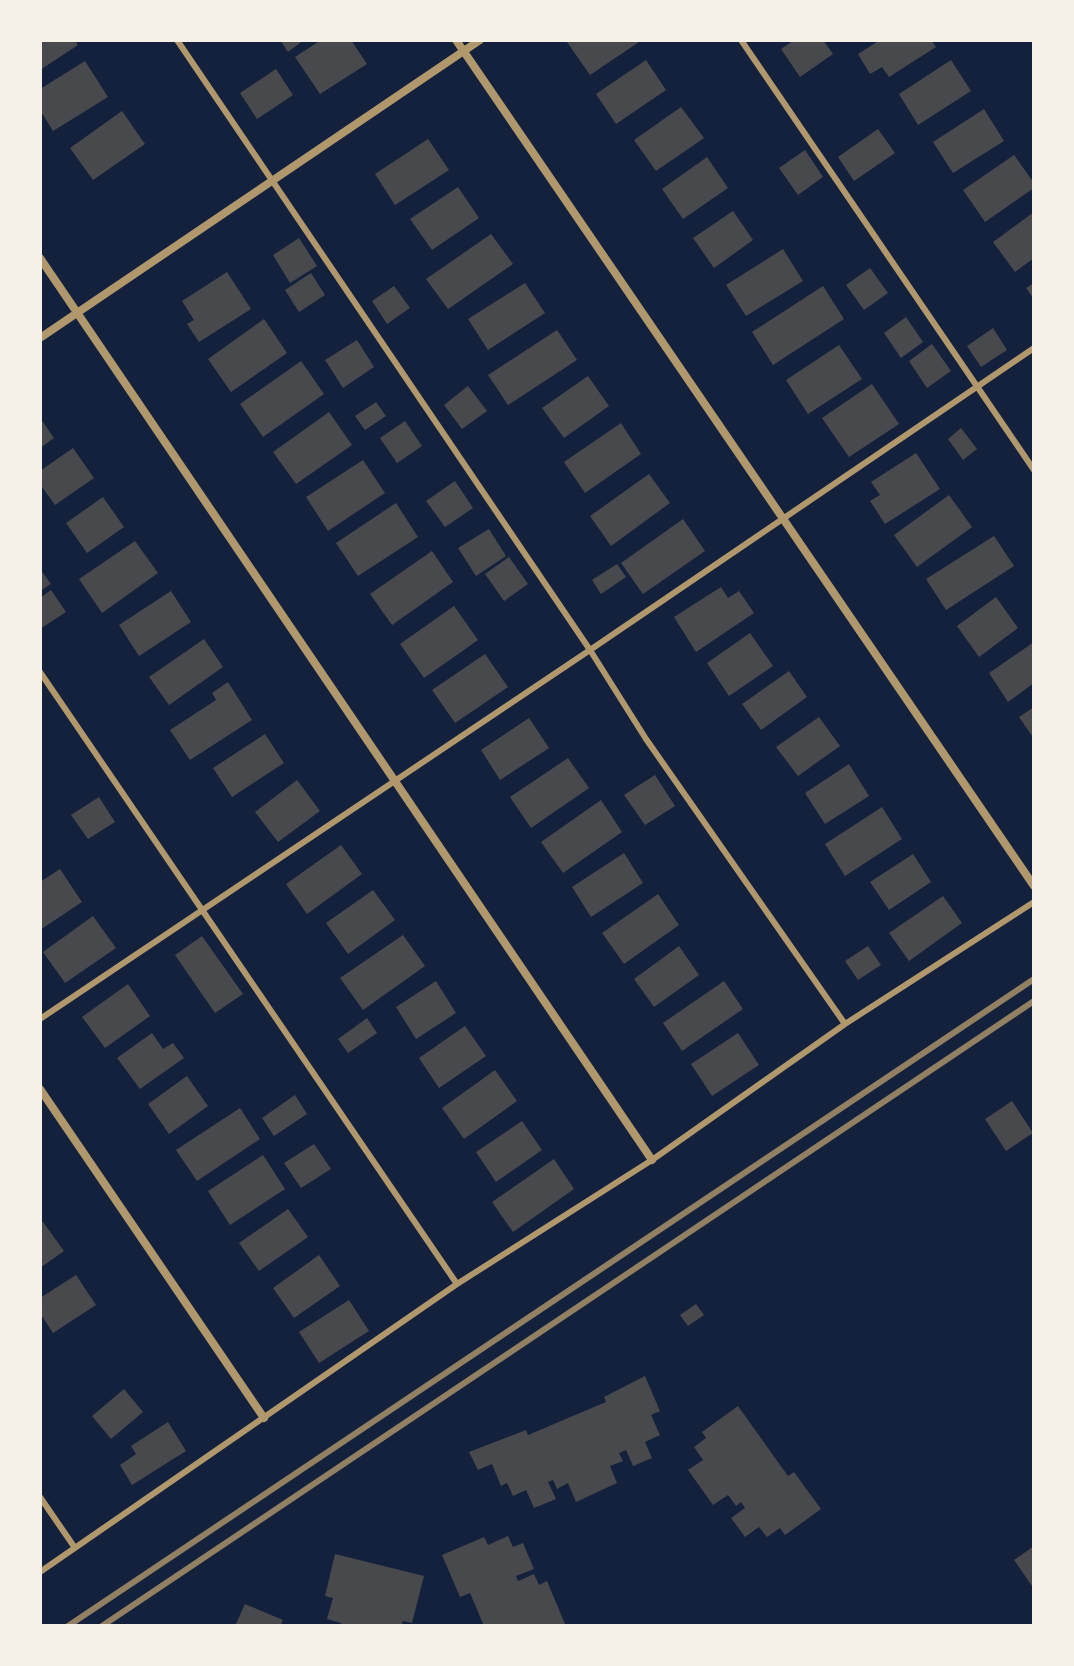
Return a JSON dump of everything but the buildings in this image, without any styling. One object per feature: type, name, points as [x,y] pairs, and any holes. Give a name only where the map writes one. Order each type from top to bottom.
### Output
[{"type":"street","points":[[456,40],[1034,886]]},
{"type":"street","points":[[40,338],[480,40]]},
{"type":"street","points":[[40,258],[652,1160]]},
{"type":"street","points":[[40,1089],[264,1418]]},
{"type":"lane","points":[[177,40],[590,650],[646,739],[845,1024]]},
{"type":"lane","points":[[741,40],[1034,470]]},
{"type":"lane","points":[[40,1019],[1034,348]]},
{"type":"lane","points":[[40,672],[457,1284]]},
{"type":"lane","points":[[40,1572],[457,1284],[652,1160],[845,1024],[1034,902]]},
{"type":"lane","points":[[40,1497],[75,1548]]},
{"type":"railway","points":[[68,1626],[1034,979]]},
{"type":"railway","points":[[102,1626],[1034,1001]]}]
